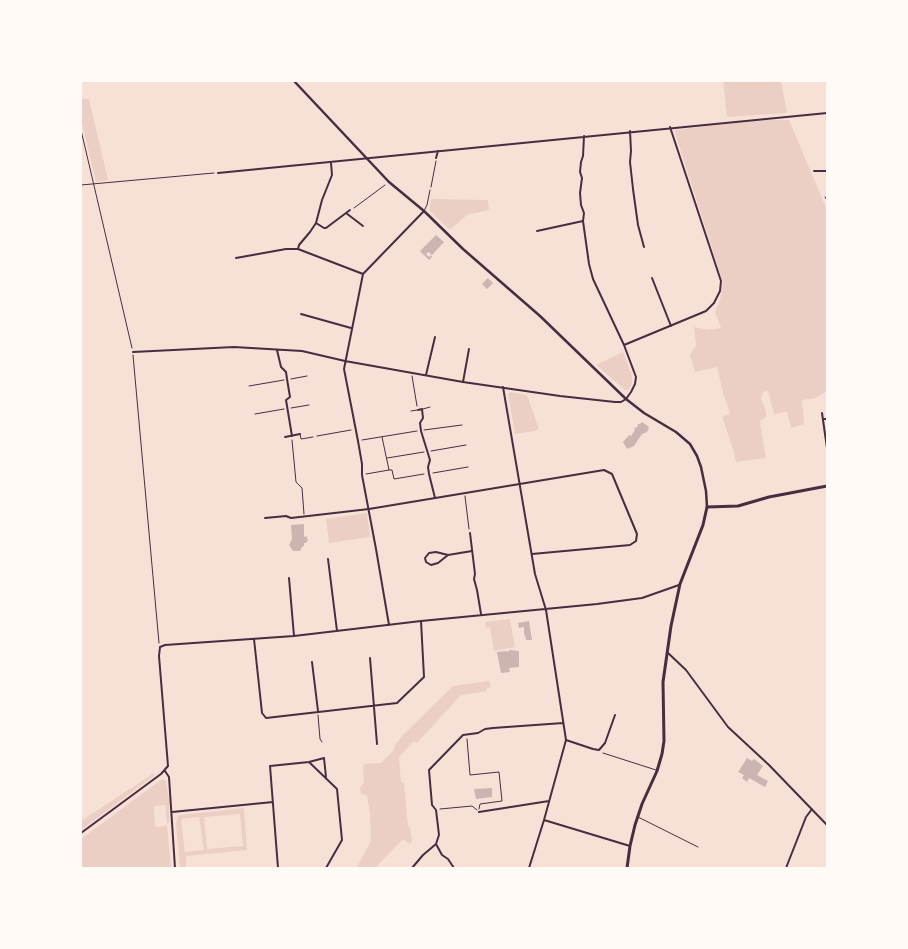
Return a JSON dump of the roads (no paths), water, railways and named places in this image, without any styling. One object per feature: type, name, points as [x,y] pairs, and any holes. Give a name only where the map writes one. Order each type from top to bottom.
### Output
[{"type":"main road","points":[[627,868],[630,846],[638,817],[657,771],[662,754],[664,741],[663,682],[680,584],[703,525],[707,507],[738,506],[827,486]]},
{"type":"street","points":[[294,81],[389,182],[424,211],[463,249],[540,316],[626,399],[644,413],[676,432],[690,444],[701,467],[706,491],[707,507]]},
{"type":"street","points":[[218,173],[630,131],[827,113]]},
{"type":"street","points":[[624,345],[706,311],[718,297],[721,286],[721,281],[670,128]]},
{"type":"street","points":[[630,131],[630,162],[633,189],[644,248]]},
{"type":"street","points":[[133,352],[234,348],[302,351],[345,361],[463,382],[560,396],[621,402],[626,399],[635,384],[636,377],[624,345],[593,279],[586,250],[583,221],[584,212],[581,205],[580,193],[582,178],[580,172],[583,156],[584,136]]},
{"type":"street","points":[[436,158],[438,151]]},
{"type":"street","points":[[298,249],[299,244],[316,223],[322,200],[332,176],[332,162]]},
{"type":"street","points":[[814,171],[827,171]]},
{"type":"street","points":[[316,223],[324,228],[350,210]]},
{"type":"street","points":[[389,625],[369,509],[366,502],[356,429],[344,369],[363,274],[424,211]]},
{"type":"street","points":[[346,213],[363,226]]},
{"type":"street","points":[[538,231],[583,221]]},
{"type":"street","points":[[236,258],[286,249],[298,249],[363,274]]},
{"type":"street","points":[[652,278],[672,326]]},
{"type":"street","points":[[301,314],[352,328]]},
{"type":"street","points":[[426,375],[435,337]]},
{"type":"street","points":[[277,349],[281,367],[286,372],[290,397],[286,400],[292,436]]},
{"type":"street","points":[[463,382],[469,349]]},
{"type":"street","points":[[504,387],[535,574],[546,610],[566,740],[529,868]]},
{"type":"street","points":[[418,410],[422,409],[423,418],[420,423],[421,431],[430,460],[428,467],[429,474],[436,498]]},
{"type":"street","points":[[822,413],[827,448]]},
{"type":"street","points":[[823,420],[827,419]]},
{"type":"street","points":[[285,437],[300,434]]},
{"type":"street","points":[[265,518],[304,516],[369,509],[604,470],[612,474],[637,534],[636,541],[630,545],[532,554]]},
{"type":"street","points":[[470,533],[475,574],[474,579],[481,615]]},
{"type":"street","points":[[448,555],[438,564],[430,565],[426,562],[425,558],[429,553],[436,552],[448,555],[472,551]]},
{"type":"street","points":[[328,559],[337,631]]},
{"type":"street","points":[[289,578],[294,636]]},
{"type":"street","points":[[81,834],[164,771],[168,766],[169,763],[159,656],[160,647],[165,644],[294,636],[420,621],[546,610],[642,598],[680,584]]},
{"type":"street","points":[[254,639],[262,714],[266,718],[397,703],[424,677],[420,621]]},
{"type":"street","points":[[667,652],[686,670],[728,727],[769,765],[827,825]]},
{"type":"street","points":[[370,658],[377,744]]},
{"type":"street","points":[[312,662],[318,711]]},
{"type":"street","points":[[566,740],[599,750],[605,743],[615,715]]},
{"type":"street","points":[[412,868],[424,854],[436,844],[439,835],[436,810],[432,805],[429,770],[463,735],[478,733],[485,729],[493,728],[563,724]]},
{"type":"street","points":[[278,868],[270,766],[309,762],[324,758],[326,777]]},
{"type":"street","points":[[309,762],[326,777],[336,789],[342,840],[326,868]]},
{"type":"street","points":[[164,771],[169,777],[175,868]]},
{"type":"street","points":[[479,812],[549,801]]},
{"type":"street","points":[[172,812],[273,802]]},
{"type":"street","points":[[786,868],[806,817],[812,809]]},
{"type":"street","points":[[544,820],[630,846]]},
{"type":"street","points":[[436,844],[442,855],[448,859],[454,868]]},
{"type":"lane","points":[[424,211],[427,205],[430,190]]},
{"type":"lane","points":[[422,409],[430,407]]},
{"type":"lane","points":[[412,411],[418,410]]},
{"type":"lane","points":[[300,434],[301,439],[313,437]]},
{"type":"lane","points":[[603,753],[657,771]]},
{"type":"lane","points":[[638,817],[698,846]]}]
